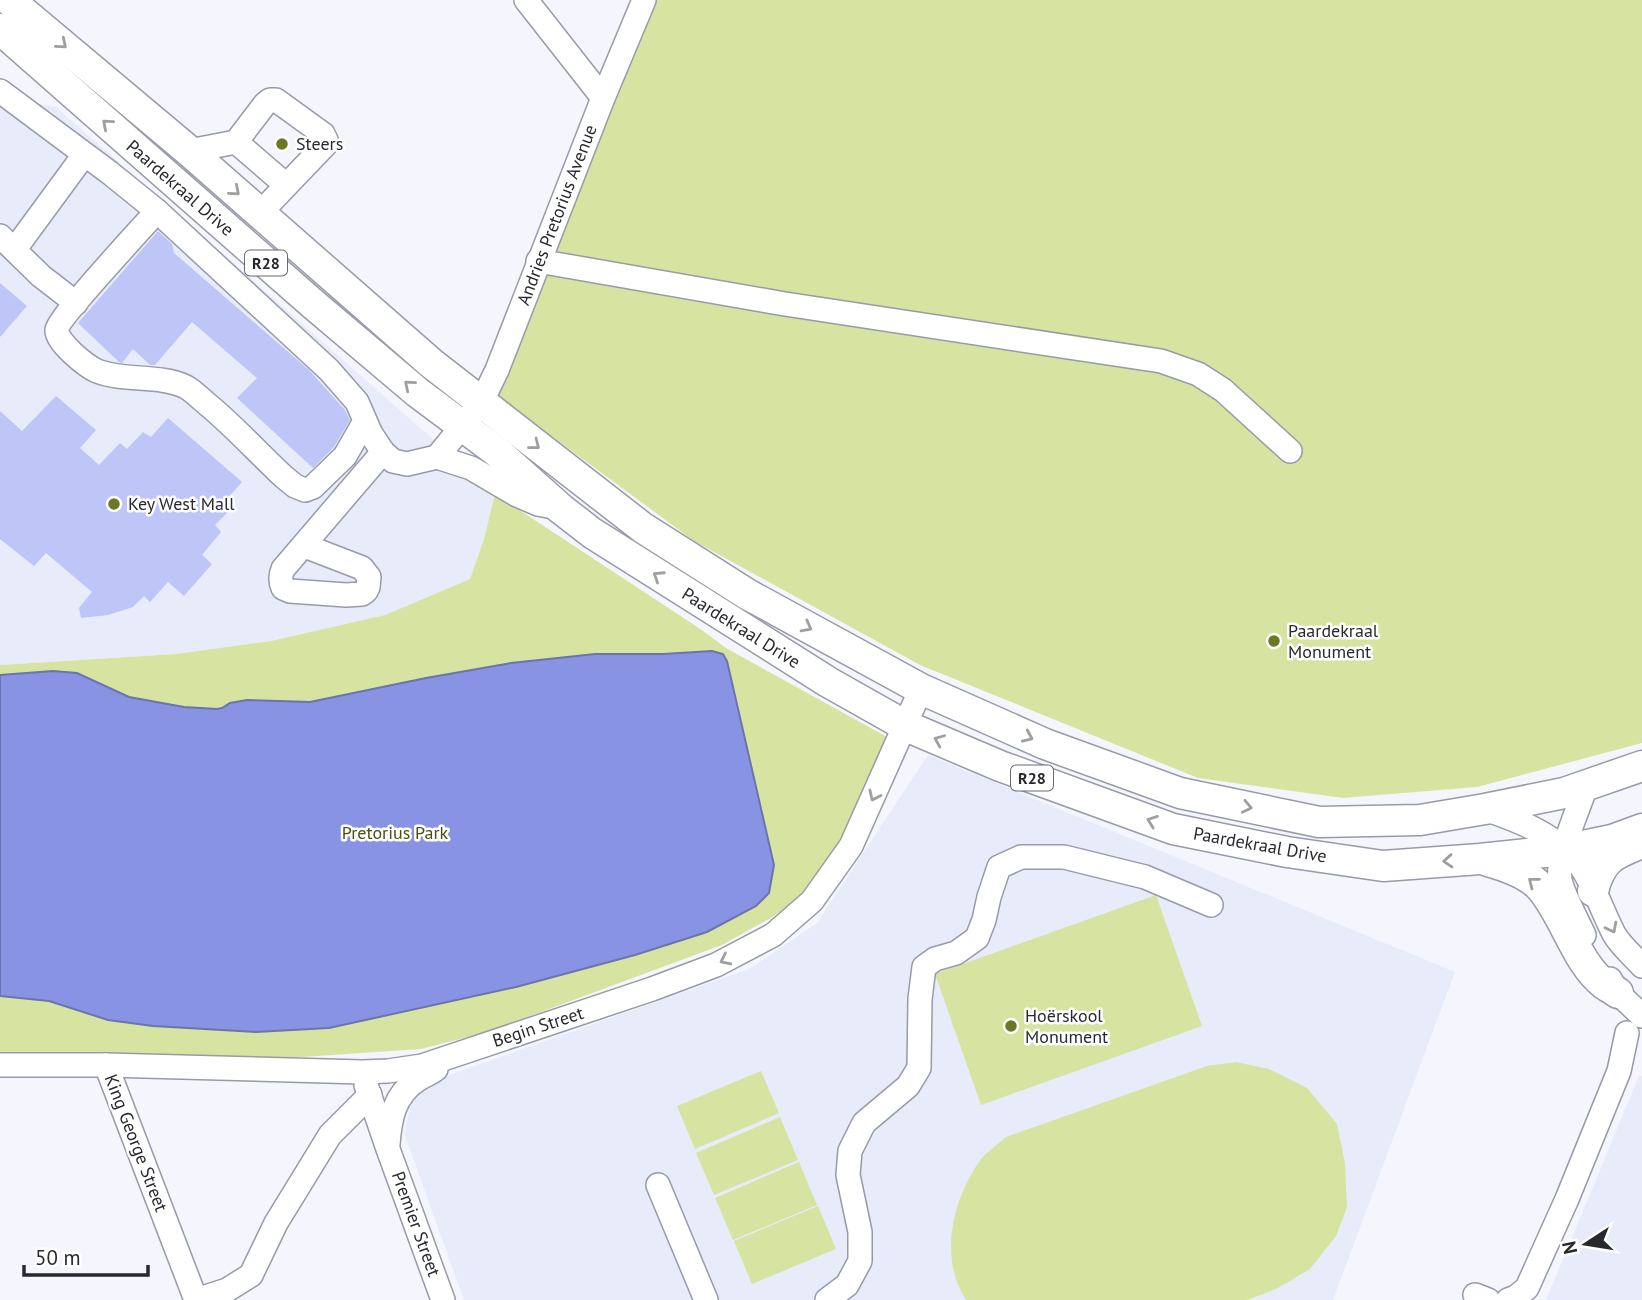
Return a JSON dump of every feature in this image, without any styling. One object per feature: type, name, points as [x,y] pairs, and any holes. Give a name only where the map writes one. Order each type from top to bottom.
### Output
[{"type":"main road","name":"Paardekraal Drive","points":[[9,0],[189,151],[431,363],[473,414],[496,451],[561,509],[592,533],[723,617],[828,682],[906,726],[1000,766],[1173,829],[1287,852],[1383,866],[1564,850],[1612,840],[1642,829]]},
{"type":"main road","name":"Paardekraal Drive","points":[[3,33],[417,392],[473,414],[747,594],[921,689],[1045,744],[1180,793],[1320,822],[1420,820],[1485,809],[1586,786],[1642,766]]},
{"type":"main road","points":[[1593,891],[1604,864],[1614,855],[1642,843]]},
{"type":"main road","points":[[1480,859],[1505,866],[1540,887],[1588,966],[1603,984],[1618,993]]},
{"type":"street","points":[[526,0],[603,98]]},
{"type":"street","name":"Andries Pretorius Avenue","points":[[437,457],[473,414],[512,334],[538,261],[644,0]]},
{"type":"street","points":[[0,91],[157,211],[329,370],[357,402],[371,434],[393,461],[407,464],[437,457],[471,468],[538,504],[561,509]]},
{"type":"street","points":[[189,151],[236,142],[270,100],[276,100],[323,134],[326,144],[260,213]]},
{"type":"street","points":[[236,142],[286,185]]},
{"type":"street","points":[[76,303],[41,276],[7,242],[85,155]]},
{"type":"street","points":[[157,211],[58,325],[58,336],[62,342],[79,359],[96,370],[128,379],[170,382],[188,388],[295,486],[305,490],[313,487],[345,456],[365,421]]},
{"type":"street","points":[[538,261],[785,304],[1161,361],[1198,374],[1223,390],[1290,451]]},
{"type":"street","points":[[305,546],[383,452]]},
{"type":"street","name":"Begin Street","points":[[0,1065],[388,1071],[422,1066],[716,965],[773,934],[812,901],[851,846],[921,689]]},
{"type":"street","points":[[1508,1300],[1527,1288],[1562,1212],[1619,1071],[1634,1025],[1587,943],[1560,879],[1560,864],[1586,786]]},
{"type":"street","points":[[1485,809],[1527,825],[1574,858],[1616,937],[1642,966]]},
{"type":"street","points":[[827,1300],[847,1285],[860,1261],[860,1232],[848,1175],[850,1152],[864,1123],[908,1086],[919,1068],[924,967],[935,958],[956,953],[978,938],[999,866],[1021,857],[1064,857],[1145,877],[1211,905]]},
{"type":"street","name":"Premier Street","points":[[388,1149],[390,1122],[401,1095],[448,1056]]},
{"type":"street","name":"King George Street","points":[[106,1065],[196,1300]]},
{"type":"street","name":"Premier Street","points":[[362,1072],[443,1300]]},
{"type":"street","points":[[196,1300],[230,1295],[251,1275],[276,1223],[330,1135],[370,1095]]},
{"type":"street","points":[[658,1185],[706,1300]]},
{"type":"shaded area","points":[[0,84],[23,101],[56,107],[495,494],[484,539],[470,579],[385,615],[271,641],[176,654],[0,665]]},
{"type":"shaded area","name":"Hoërskool Monument","points":[[928,755],[1455,972],[1333,1300],[464,1300],[404,1133],[412,1102],[435,1080],[749,969],[817,923]]},
{"type":"shaded area","points":[[1639,1076],[1642,1076],[1642,1300],[1546,1300]]},
{"type":"green space","points":[[648,0],[1642,0],[1642,743],[1477,787],[1343,798],[1198,778],[920,665],[694,541],[481,384]]},
{"type":"green space","name":"Pretorius Park","points":[[495,494],[726,648],[887,737],[847,834],[808,892],[771,918],[722,945],[487,1032],[421,1049],[258,1060],[0,1052],[0,665],[176,654],[271,641],[385,615],[470,579],[484,539]]},
{"type":"green space","points":[[1156,895],[1202,1026],[981,1105],[935,974]]},
{"type":"green space","points":[[1236,1062],[1269,1069],[1307,1088],[1337,1124],[1345,1163],[1347,1207],[1336,1236],[1310,1269],[1276,1289],[1247,1300],[966,1300],[957,1283],[953,1265],[953,1228],[963,1191],[971,1174],[990,1150],[1006,1137],[1207,1066]]},
{"type":"green space","points":[[761,1071],[779,1113],[695,1149],[677,1106]]},
{"type":"green space","points":[[780,1117],[798,1160],[714,1195],[696,1153]]},
{"type":"green space","points":[[799,1162],[817,1205],[733,1240],[715,1198]]},
{"type":"green space","points":[[818,1206],[836,1249],[752,1284],[734,1241]]},
{"type":"water","name":"Pretorius Park","points":[[712,651],[723,654],[727,661],[774,865],[769,893],[756,906],[707,932],[635,955],[516,987],[329,1028],[256,1032],[153,1026],[108,1020],[49,1001],[0,996],[0,675],[53,671],[77,673],[129,697],[184,707],[217,709],[247,700],[310,702],[511,663],[595,654]]},
{"type":"building","points":[[158,231],[172,244],[174,253],[309,370],[345,410],[350,420],[334,447],[313,468],[237,398],[257,378],[192,322],[155,365],[150,365],[133,349],[122,363],[119,362],[78,323]]},
{"type":"building","points":[[0,283],[27,306],[0,337]]},
{"type":"building","name":"Key West Mall","points":[[56,396],[96,430],[80,448],[99,465],[120,443],[127,449],[143,432],[151,437],[168,418],[242,482],[225,501],[232,508],[215,525],[221,532],[202,555],[212,564],[184,596],[168,582],[150,602],[144,596],[133,607],[108,615],[81,618],[79,608],[92,592],[46,553],[34,566],[0,539],[0,411],[22,431]]},
{"type":"place","name":"Steers","points":[[282,144]]},
{"type":"place","name":"Key West Mall","points":[[114,504]]},
{"type":"place","name":"Paardekraal Monument","points":[[1274,641]]},
{"type":"place","name":"Hoërskool Monument","points":[[1011,1026]]}]
